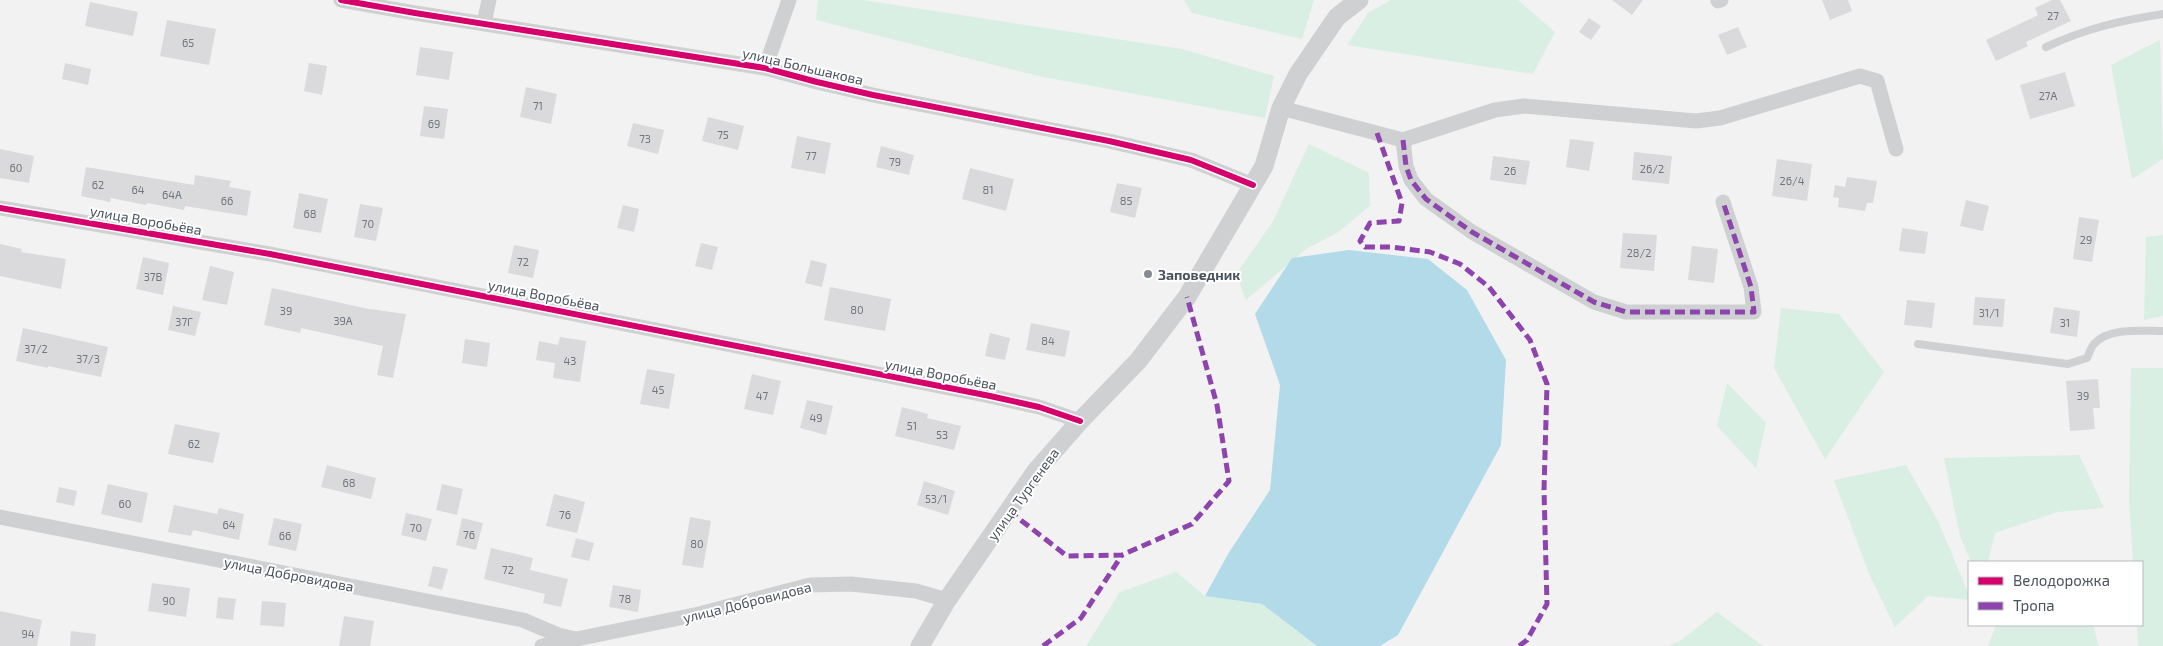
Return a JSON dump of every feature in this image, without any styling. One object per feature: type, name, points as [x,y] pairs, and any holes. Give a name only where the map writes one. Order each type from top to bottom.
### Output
[{"type":"street","name":"улица Большакова","points":[[341,0],[363,2],[765,68],[873,95],[1108,141],[1191,160],[1253,185]]},
{"type":"street","points":[[484,23],[489,0]]},
{"type":"street","points":[[765,68],[789,0]]},
{"type":"street","name":"улица Тургенева","points":[[920,646],[947,600],[1036,471],[1080,421],[1138,361],[1187,297],[1264,166],[1281,108],[1298,74],[1337,17],[1352,2]]},
{"type":"street","points":[[1281,108],[1403,140],[1496,110],[1524,106],[1696,121],[1720,118],[1860,76],[1877,81],[1896,149]]},
{"type":"street","points":[[1403,140],[1406,166],[1411,180],[1426,199],[1472,232],[1541,273],[1594,302],[1626,312],[1754,312],[1751,287],[1723,202]]},
{"type":"street","name":"улица Воробьёва","points":[[0,208],[270,254],[971,392],[1039,407],[1080,421]]},
{"type":"street","name":"улица Добровидова","points":[[0,517],[515,619],[558,635],[576,639]]},
{"type":"street","name":"улица Добровидова","points":[[542,646],[699,614],[810,585],[851,584],[916,591],[947,600]]},
{"type":"lane","points":[[2046,47],[2079,32],[2102,25],[2163,14]]},
{"type":"lane","points":[[1918,344],[2068,364],[2087,358],[2094,343],[2111,334],[2135,330],[2163,331]]},
{"type":"green space","points":[[818,0],[863,0],[1182,49],[1274,76],[1265,118],[1038,76],[816,20]]},
{"type":"green space","points":[[1184,0],[1314,0],[1302,39],[1192,13]]},
{"type":"green space","points":[[1391,0],[1518,0],[1555,32],[1533,74],[1347,45],[1368,13]]},
{"type":"green space","points":[[2160,40],[2163,159],[2132,179],[2111,65]]},
{"type":"green space","points":[[1309,144],[1369,173],[1370,206],[1337,233],[1306,249],[1246,300],[1236,274],[1272,223]]},
{"type":"green space","points":[[2163,235],[2163,316],[2144,320],[2146,237]]},
{"type":"green space","points":[[1781,308],[1839,314],[1884,372],[1825,459],[1774,368]]},
{"type":"green space","points":[[2131,368],[2163,368],[2163,646],[2138,646],[2137,626],[2143,626],[2143,561],[2133,561],[2129,500]]},
{"type":"green space","points":[[1727,383],[1766,423],[1756,468],[1717,426]]},
{"type":"green space","points":[[2079,455],[2104,508],[2058,512],[1995,533],[1988,561],[1971,561],[1960,536],[1944,458]]},
{"type":"green space","points":[[1906,465],[1939,523],[1968,593],[1968,600],[1928,596],[1895,627],[1870,576],[1834,480]]},
{"type":"green space","points":[[1176,572],[1205,596],[1262,604],[1317,646],[1086,646],[1120,592]]},
{"type":"green space","points":[[1717,612],[1763,646],[1668,646],[1680,641]]},
{"type":"green space","points":[[1996,626],[2093,626],[2099,646],[1988,646]]},
{"type":"water","points":[[1349,250],[1428,259],[1467,290],[1506,360],[1501,445],[1398,635],[1380,646],[1317,646],[1262,604],[1205,596],[1228,554],[1270,490],[1280,385],[1255,314],[1292,258]]},
{"type":"building","points":[[1612,0],[1643,0],[1632,15]]},
{"type":"building","points":[[1822,0],[1848,0],[1852,11],[1830,20]]},
{"type":"building","points":[[2052,0],[2060,0],[2071,21],[2026,42],[2028,46],[1996,61],[1986,40],[2038,15],[2035,8]]},
{"type":"building","points":[[90,2],[138,12],[133,36],[85,26]]},
{"type":"building","points":[[1589,18],[1601,26],[1591,40],[1579,32]]},
{"type":"building","points":[[167,20],[216,29],[209,65],[160,56]]},
{"type":"building","points":[[1738,27],[1747,47],[1727,55],[1718,35]]},
{"type":"building","points":[[420,47],[453,52],[449,80],[416,75]]},
{"type":"building","points":[[65,63],[91,69],[88,85],[62,79]]},
{"type":"building","points":[[309,63],[327,66],[322,95],[304,91]]},
{"type":"building","points":[[2065,72],[2075,106],[2030,119],[2020,85]]},
{"type":"building","points":[[526,87],[557,94],[551,124],[520,117]]},
{"type":"building","points":[[424,106],[448,109],[444,139],[420,136]]},
{"type":"building","points":[[708,117],[744,126],[738,150],[702,141]]},
{"type":"building","points":[[633,123],[664,130],[658,154],[627,146]]},
{"type":"building","points":[[797,136],[831,143],[825,174],[791,168]]},
{"type":"building","points":[[1570,139],[1594,142],[1589,171],[1566,167]]},
{"type":"building","points":[[881,146],[914,155],[909,175],[876,167]]},
{"type":"building","points":[[0,149],[34,156],[29,183],[0,178]]},
{"type":"building","points":[[1634,152],[1672,156],[1669,184],[1632,180]]},
{"type":"building","points":[[1493,156],[1530,161],[1526,185],[1490,180]]},
{"type":"building","points":[[1777,159],[1812,164],[1807,201],[1772,196]]},
{"type":"building","points":[[86,167],[194,185],[195,175],[231,181],[229,187],[251,191],[247,216],[185,206],[184,210],[111,198],[110,202],[81,196]]},
{"type":"building","points":[[970,168],[1014,179],[1006,211],[962,199]]},
{"type":"building","points":[[1847,177],[1877,181],[1873,203],[1867,203],[1865,211],[1838,207],[1839,198],[1833,197],[1835,185],[1845,187]]},
{"type":"building","points":[[1117,183],[1142,188],[1135,218],[1110,212]]},
{"type":"building","points":[[299,193],[328,199],[321,233],[293,228]]},
{"type":"building","points":[[1966,200],[1989,206],[1983,231],[1960,226]]},
{"type":"building","points":[[360,204],[383,208],[376,241],[354,237]]},
{"type":"building","points":[[623,205],[639,209],[634,232],[617,228]]},
{"type":"building","points":[[2079,217],[2099,220],[2092,262],[2073,259]]},
{"type":"building","points":[[1902,228],[1928,232],[1925,254],[1899,251]]},
{"type":"building","points":[[1623,233],[1657,235],[1654,271],[1620,268]]},
{"type":"building","points":[[701,243],[718,247],[712,270],[695,266]]},
{"type":"building","points":[[0,244],[22,249],[21,252],[66,259],[61,289],[0,276]]},
{"type":"building","points":[[514,245],[539,250],[533,278],[508,273]]},
{"type":"building","points":[[1692,246],[1718,249],[1714,283],[1688,280]]},
{"type":"building","points":[[143,257],[169,263],[163,295],[136,289]]},
{"type":"building","points":[[811,260],[827,264],[822,287],[805,283]]},
{"type":"building","points":[[210,266],[234,272],[227,305],[202,300]]},
{"type":"building","points":[[830,287],[891,299],[885,331],[824,320]]},
{"type":"building","points":[[272,288],[369,309],[406,314],[393,378],[377,375],[383,346],[301,328],[300,333],[264,325]]},
{"type":"building","points":[[1975,297],[2005,299],[2003,327],[1973,325]]},
{"type":"building","points":[[1907,300],[1935,303],[1932,328],[1904,325]]},
{"type":"building","points":[[173,306],[201,312],[195,336],[168,330]]},
{"type":"building","points":[[2054,307],[2080,311],[2077,337],[2050,333]]},
{"type":"building","points":[[1031,323],[1070,331],[1065,357],[1026,350]]},
{"type":"building","points":[[23,328],[108,347],[101,377],[16,361]]},
{"type":"building","points":[[990,333],[1010,338],[1005,360],[985,356]]},
{"type":"building","points":[[560,337],[586,341],[580,382],[553,378],[555,363],[536,360],[539,341],[558,345]]},
{"type":"building","points":[[465,339],[490,343],[487,367],[462,363]]},
{"type":"building","points":[[647,369],[675,374],[669,409],[640,404]]},
{"type":"building","points":[[752,374],[781,381],[773,415],[744,409]]},
{"type":"building","points":[[2098,379],[2100,408],[2093,408],[2095,429],[2070,431],[2066,381]]},
{"type":"building","points":[[807,400],[833,406],[826,435],[800,428]]},
{"type":"building","points":[[902,407],[928,414],[927,418],[961,426],[954,450],[895,436]]},
{"type":"building","points":[[175,424],[220,433],[213,463],[168,454]]},
{"type":"building","points":[[327,465],[376,478],[371,499],[321,487]]},
{"type":"building","points":[[924,481],[955,491],[948,515],[917,505]]},
{"type":"building","points":[[108,484],[148,493],[142,523],[101,514]]},
{"type":"building","points":[[442,484],[463,489],[457,515],[436,510]]},
{"type":"building","points":[[59,487],[77,491],[74,506],[56,502]]},
{"type":"building","points":[[554,494],[585,502],[577,533],[546,526]]},
{"type":"building","points":[[174,505],[217,514],[219,508],[244,514],[239,540],[193,530],[191,536],[168,532]]},
{"type":"building","points":[[406,513],[432,519],[426,541],[401,535]]},
{"type":"building","points":[[690,517],[711,521],[703,568],[682,565]]},
{"type":"building","points":[[274,518],[302,524],[296,551],[268,545]]},
{"type":"building","points":[[462,518],[483,523],[476,550],[456,545]]},
{"type":"building","points":[[576,538],[594,543],[589,561],[571,557]]},
{"type":"building","points":[[491,548],[533,558],[530,570],[568,579],[561,607],[543,603],[545,594],[484,579]]},
{"type":"building","points":[[433,566],[448,569],[442,590],[428,586]]},
{"type":"building","points":[[152,583],[190,588],[186,617],[148,611]]},
{"type":"building","points":[[613,585],[641,590],[638,612],[609,607]]},
{"type":"building","points":[[218,597],[236,599],[233,620],[216,618]]},
{"type":"building","points":[[262,601],[286,603],[284,627],[260,625]]},
{"type":"building","points":[[0,611],[42,620],[37,646],[0,646]]},
{"type":"building","points":[[344,616],[374,621],[370,646],[339,646]]},
{"type":"building","points":[[71,631],[96,634],[95,646],[70,646]]},
{"type":"marked path","points":[[1377,133],[1402,203],[1399,221],[1370,223],[1360,241],[1365,247],[1391,247],[1430,252],[1460,264],[1489,287],[1530,340],[1547,384],[1544,490],[1547,604],[1527,640],[1519,646]]},
{"type":"marked path","points":[[1403,140],[1406,166],[1411,180],[1426,199],[1472,232],[1594,302],[1626,312],[1754,312],[1751,287],[1723,202]]},
{"type":"marked path","points":[[1009,511],[1067,556],[1122,555],[1192,524],[1229,481],[1217,405],[1187,297]]},
{"type":"marked path","points":[[1043,646],[1081,618],[1122,555]]},
{"type":"cycle path","points":[[341,0],[765,68],[873,95],[1109,141],[1191,160],[1253,185]]},
{"type":"cycle path","points":[[0,208],[270,254],[990,396],[1039,407],[1080,421]]},
{"type":"place","name":"Заповедник","points":[[1148,274]]}]
